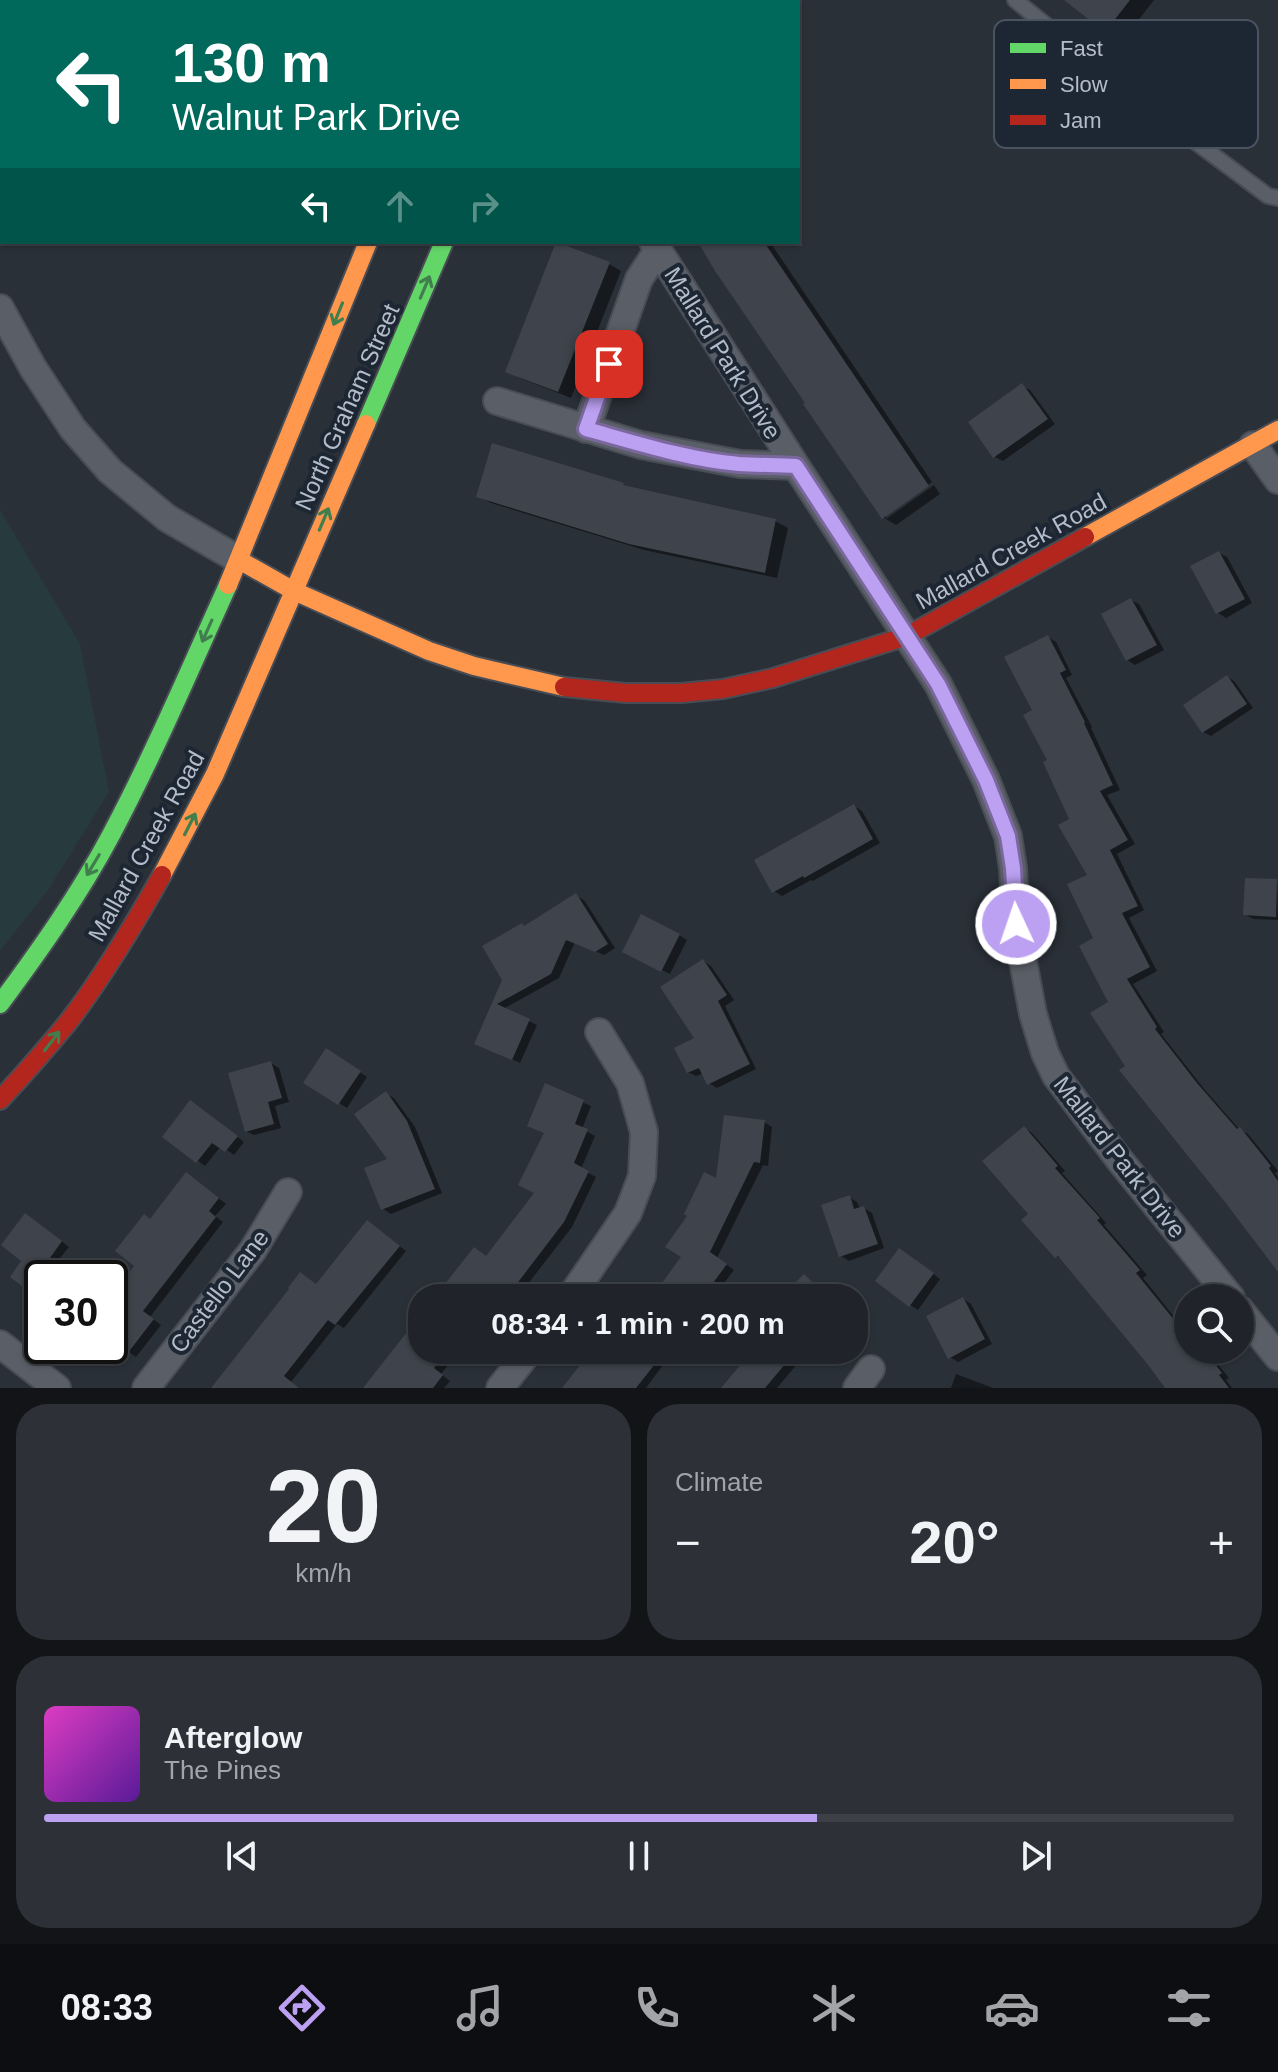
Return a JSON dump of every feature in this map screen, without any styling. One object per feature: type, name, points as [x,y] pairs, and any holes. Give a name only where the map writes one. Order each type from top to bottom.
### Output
[{"type":"main road","name":"North Graham Street","points":[[239,560],[367,244]]},
{"type":"main road","name":"North Graham Street","points":[[294,591],[443,244]]},
{"type":"main road","name":"Mallard Creek Road","points":[[0,1004],[54,930],[110,837],[239,560],[294,591],[429,651],[474,666],[569,688],[626,693],[723,689],[786,674],[907,636],[1278,430]]},
{"type":"main road","name":"Mallard Creek Road","points":[[0,1100],[89,994],[139,917],[215,774],[294,591]]},
{"type":"street","points":[[586,429],[639,279],[655,246]]},
{"type":"street","name":"Mallard Park Drive","points":[[655,246],[907,636],[945,698],[986,780],[1008,836],[1016,924],[1033,1014],[1056,1076],[1220,1284]]},
{"type":"street","points":[[0,308],[33,368],[73,429],[110,471],[167,518],[239,560]]},
{"type":"street","points":[[497,401],[641,445],[691,456],[740,464],[796,466]]},
{"type":"street","points":[[1253,445],[1278,480]]},
{"type":"street","points":[[580,1284],[628,1213],[642,1176],[644,1132],[630,1083],[599,1032]]},
{"type":"street","name":"Castello Lane","points":[[146,1388],[253,1250],[288,1192]]},
{"type":"street","points":[[1254,1327],[1278,1357]]},
{"type":"street","points":[[0,1344],[57,1388]]},
{"type":"street","points":[[500,1388],[519,1364]]},
{"type":"lane","points":[[1015,0],[1040,20]]},
{"type":"lane","points":[[1204,148],[1268,196],[1278,198]]},
{"type":"green space","points":[[0,510],[80,644],[109,792],[48,890],[0,951]]},
{"type":"building","points":[[1064,0],[1130,0],[1114,20],[1090,20]]},
{"type":"building","points":[[555,244],[610,262],[558,392],[505,372]]},
{"type":"building","points":[[699,244],[765,244],[929,486],[882,519]]},
{"type":"building","points":[[1022,383],[1048,419],[993,458],[968,422]]},
{"type":"building","points":[[492,443],[623,485],[776,519],[765,573],[629,544],[476,497]]},
{"type":"building","points":[[1219,551],[1245,599],[1216,614],[1190,566]]},
{"type":"building","points":[[1131,598],[1157,645],[1126,661],[1101,614]]},
{"type":"building","points":[[1048,635],[1066,670],[1060,673],[1113,785],[1100,791],[1128,840],[1110,850],[1138,906],[1122,913],[1150,967],[1127,979],[1157,1027],[1155,1029],[1197,1083],[1237,1129],[1240,1127],[1271,1166],[1269,1168],[1278,1181],[1278,1272],[1119,1070],[1125,1066],[1090,1013],[1108,1002],[1079,946],[1093,938],[1067,884],[1087,875],[1058,825],[1069,819],[1043,762],[1047,760],[1023,715],[1032,710],[1004,657]]},
{"type":"building","points":[[1227,675],[1247,704],[1202,733],[1183,705]]},
{"type":"building","points":[[854,804],[873,839],[772,893],[754,860]]},
{"type":"building","points":[[1245,878],[1277,879],[1276,917],[1243,915]]},
{"type":"building","points":[[576,893],[608,944],[595,952],[566,940],[551,974],[497,1004],[530,1019],[512,1060],[474,1044],[502,980],[482,946],[522,923],[524,926]]},
{"type":"building","points":[[641,914],[680,934],[661,972],[622,952]]},
{"type":"building","points":[[703,959],[727,995],[718,1001],[750,1064],[707,1085],[699,1068],[687,1073],[674,1048],[694,1038],[660,987]]},
{"type":"building","points":[[326,1048],[361,1071],[338,1105],[303,1083]]},
{"type":"building","points":[[271,1061],[282,1098],[268,1102],[274,1124],[245,1132],[228,1073]]},
{"type":"building","points":[[545,1083],[584,1100],[575,1124],[588,1129],[574,1163],[589,1171],[564,1222],[517,1284],[445,1284],[474,1247],[486,1256],[534,1193],[518,1185],[544,1133],[527,1126]]},
{"type":"building","points":[[386,1091],[407,1121],[435,1189],[381,1210],[364,1168],[387,1159],[354,1114]]},
{"type":"building","points":[[190,1100],[238,1136],[225,1152],[212,1143],[196,1163],[162,1137]]},
{"type":"building","points":[[724,1115],[765,1120],[760,1163],[754,1162],[710,1252],[727,1264],[712,1284],[661,1284],[681,1257],[665,1247],[687,1216],[684,1214],[704,1172],[716,1178]]},
{"type":"building","points":[[1024,1126],[1058,1166],[1055,1168],[1100,1218],[1097,1220],[1140,1270],[1136,1273],[1174,1320],[1174,1364],[1215,1364],[1229,1388],[1165,1388],[1058,1256],[1055,1258],[1021,1220],[1028,1214],[982,1161]]},
{"type":"building","points":[[186,1172],[219,1198],[209,1211],[216,1217],[143,1311],[154,1319],[128,1353],[128,1274],[134,1266],[115,1251],[144,1214],[150,1219]]},
{"type":"building","points":[[850,1195],[854,1209],[864,1206],[878,1244],[839,1257],[821,1205]]},
{"type":"building","points":[[25,1213],[62,1241],[50,1258],[53,1260],[24,1260],[24,1288],[10,1277],[21,1261],[1,1245]]},
{"type":"building","points":[[367,1220],[400,1246],[335,1325],[328,1320],[284,1376],[299,1388],[211,1388],[300,1272],[316,1284]]},
{"type":"building","points":[[899,1248],[934,1273],[909,1307],[875,1281]]},
{"type":"building","points":[[804,1274],[814,1284],[794,1284]]},
{"type":"building","points":[[963,1297],[985,1339],[948,1359],[926,1316]]},
{"type":"building","points":[[408,1331],[408,1364],[437,1364],[434,1368],[443,1375],[433,1388],[363,1388]]},
{"type":"building","points":[[581,1364],[655,1364],[636,1388],[562,1388]]},
{"type":"building","points":[[741,1364],[785,1364],[765,1388],[721,1388]]},
{"type":"traffic: fast","points":[[366,424],[443,244]]},
{"type":"traffic: fast","points":[[0,1004],[58,922],[111,835],[228,585]]},
{"type":"traffic: slow","points":[[228,585],[367,244]]},
{"type":"traffic: slow","points":[[162,875],[215,774],[366,424]]},
{"type":"traffic: slow","points":[[1085,537],[1278,430]]},
{"type":"traffic: slow","points":[[239,560],[294,591],[429,651],[474,666],[564,687]]},
{"type":"traffic: jam","points":[[564,687],[626,693],[681,693],[723,689],[773,678],[907,636],[1085,537]]},
{"type":"traffic: jam","points":[[0,1100],[82,1004],[162,875]]},
{"type":"route","points":[[609,364],[586,429],[691,456],[740,464],[796,466],[938,684],[986,780],[1008,836],[1016,924]]}]
